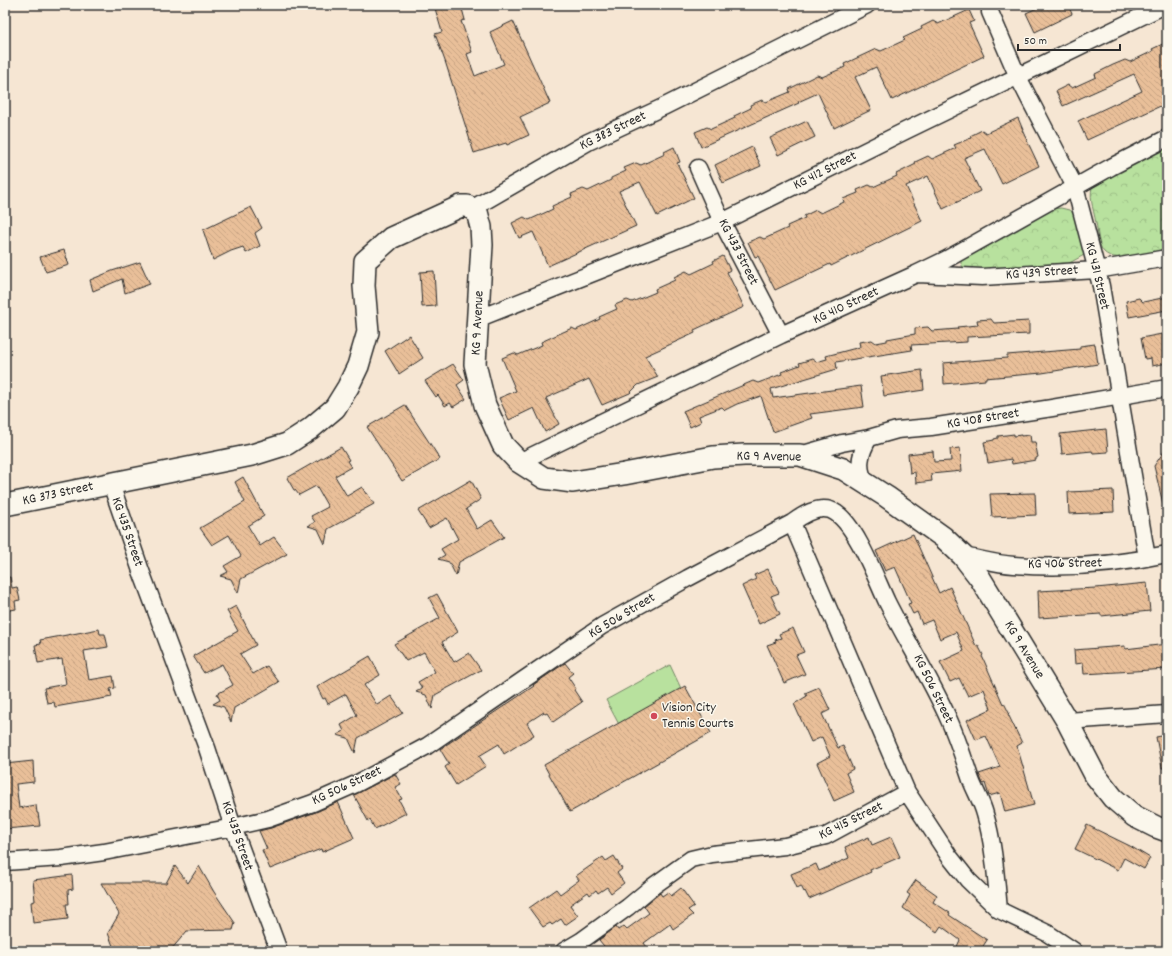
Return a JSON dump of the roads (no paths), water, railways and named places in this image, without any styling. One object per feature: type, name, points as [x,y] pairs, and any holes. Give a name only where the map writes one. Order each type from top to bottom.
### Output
[{"type":"main road","name":"KG 383 Street","points":[[365,261],[392,238],[461,206],[473,208]]},
{"type":"main road","name":"KG 9 Avenue","points":[[473,208],[479,216],[482,239],[476,364],[485,405],[503,445],[519,462],[544,478],[573,482],[713,457],[744,455],[800,455],[843,469],[887,497],[943,537],[963,556],[980,578],[1068,722],[1094,775],[1113,798],[1134,816],[1156,827],[1167,830]]},
{"type":"main road","name":"KG 435 Street","points":[[111,484],[252,456],[287,444],[310,429],[335,408],[358,366],[368,332],[364,286],[365,261]]},
{"type":"main road","name":"KG 373 Street","points":[[5,506],[111,484]]},
{"type":"street","name":"KG 383 Street","points":[[473,208],[588,142],[662,107],[867,5]]},
{"type":"street","name":"KG 412 Street","points":[[477,319],[722,222],[905,131],[1165,5]]},
{"type":"street","name":"KG 431 Street","points":[[990,12],[1018,77],[1075,187],[1101,286],[1147,558]]},
{"type":"street","name":"KG 410 Street","points":[[519,462],[781,335],[916,274],[1167,138]]},
{"type":"street","name":"KG 433 Street","points":[[698,168],[722,222],[781,335]]},
{"type":"street","name":"KG 439 Street","points":[[916,274],[982,277],[1097,270],[1167,258]]},
{"type":"street","name":"KG 408 Street","points":[[800,455],[897,430],[931,427],[1167,388]]},
{"type":"street","points":[[866,483],[861,475],[860,464],[862,450],[869,438]]},
{"type":"street","name":"KG 435 Street","points":[[111,484],[141,571],[207,748],[233,827],[279,951]]},
{"type":"street","name":"KG 506 Street","points":[[5,862],[61,858],[104,852],[268,819],[313,803],[356,784],[427,746],[602,626],[688,578],[792,523],[801,516],[811,511],[830,510],[837,513],[853,531],[888,604],[924,669],[949,721],[977,796],[985,813],[994,860],[999,910]]},
{"type":"street","points":[[792,523],[907,792],[949,856],[968,880],[999,910],[1047,933],[1074,951]]},
{"type":"street","name":"KG 406 Street","points":[[963,556],[1013,565],[1046,566],[1093,565],[1167,554]]},
{"type":"street","points":[[1068,722],[1167,714]]},
{"type":"street","name":"KG 415 Street","points":[[564,951],[581,941],[628,907],[652,887],[691,859],[712,854],[785,846],[826,836],[907,792]]},
{"type":"place","name":"Vision City Tennis Courts","points":[[654,716]]}]
